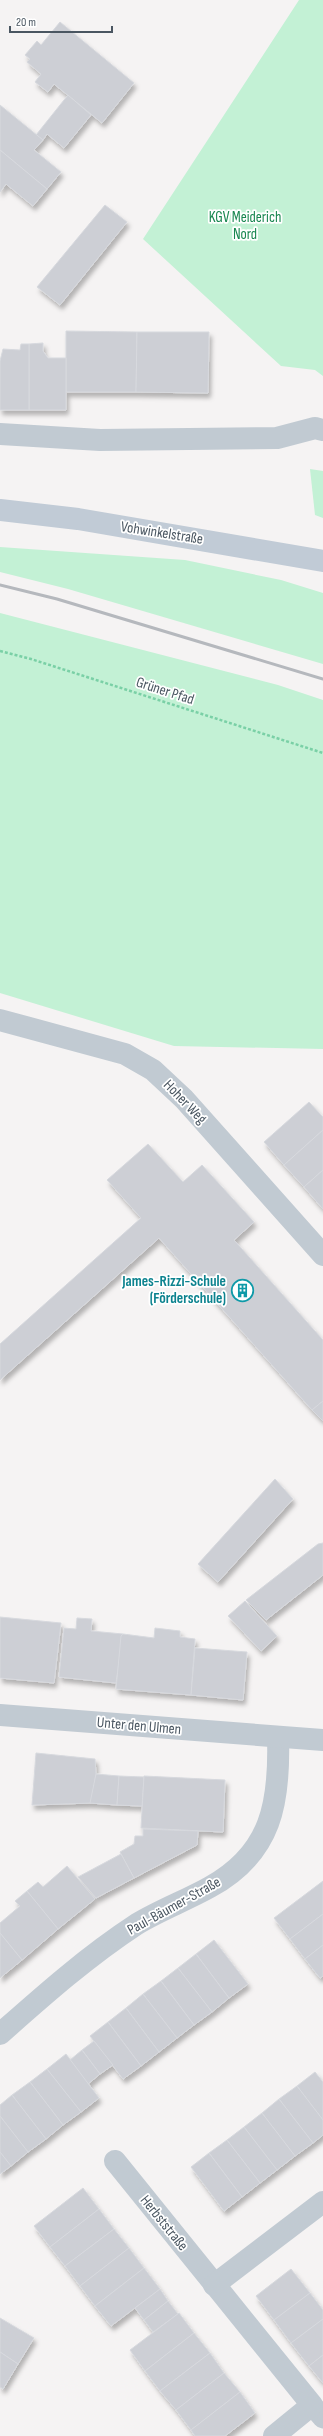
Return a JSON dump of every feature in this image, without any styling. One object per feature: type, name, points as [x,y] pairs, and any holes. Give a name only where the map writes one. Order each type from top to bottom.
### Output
[{"type":"main road","name":"Vohwinkelstraße","points":[[0,510],[78,520],[323,561]]},
{"type":"street","points":[[0,434],[100,440],[277,438],[319,429]]},
{"type":"street","name":"Hoher Weg","points":[[0,1020],[125,1054],[153,1070],[184,1099],[323,1255]]},
{"type":"street","name":"Unter den Ulmen","points":[[0,1715],[323,1740]]},
{"type":"street","name":"Paul-Bäumer-Straße","points":[[0,2034],[82,1963],[138,1923],[212,1886],[240,1866],[260,1843],[273,1810],[279,1777],[278,1737]]},
{"type":"street","name":"Herbststraße","points":[[115,2161],[318,2412]]},
{"type":"street","points":[[214,2285],[323,2202]]},
{"type":"street","points":[[274,2436],[318,2412]]},
{"type":"path","name":"Grüner Pfad","points":[[0,651],[31,659],[323,753]]},
{"type":"green space","name":"KGV Meiderich Nord","points":[[299,0],[323,0],[323,376],[315,370],[281,366],[143,239]]},
{"type":"green space","points":[[310,469],[323,471],[323,518],[315,515]]},
{"type":"green space","points":[[0,547],[185,560],[281,580],[323,593],[323,664],[68,589],[0,572]]},
{"type":"green space","points":[[0,613],[278,685],[323,700],[323,1049],[174,1046],[0,993]]},
{"type":"building","points":[[60,22],[134,83],[102,123],[54,84],[48,92],[35,82],[41,74],[27,62],[30,59],[25,55],[37,41],[41,45]]},
{"type":"building","points":[[68,95],[91,115],[64,148],[47,134],[43,140],[36,135]]},
{"type":"building","points":[[0,105],[43,140],[34,150],[61,172],[47,189],[0,150]]},
{"type":"building","points":[[0,150],[47,189],[33,206],[6,184],[0,192]]},
{"type":"building","points":[[105,205],[127,222],[60,305],[37,287]]},
{"type":"building","points":[[66,331],[137,332],[136,392],[66,392]]},
{"type":"building","points":[[137,332],[209,332],[208,393],[136,392]]},
{"type":"building","points":[[43,343],[43,351],[48,358],[66,358],[66,410],[29,410],[29,344]]},
{"type":"building","points":[[21,344],[29,344],[29,410],[0,410],[0,361],[3,349],[20,350]]},
{"type":"building","points":[[309,1102],[323,1117],[323,1130],[284,1165],[264,1142]]},
{"type":"building","points":[[323,1130],[323,1170],[304,1187],[284,1165]]},
{"type":"building","name":"James-Rizzi-Schule (Förderschule)","points":[[148,1144],[183,1182],[202,1165],[254,1222],[234,1240],[323,1340],[323,1401],[312,1410],[159,1238],[0,1380],[0,1344],[141,1218],[107,1180]]},
{"type":"building","points":[[323,1170],[323,1209],[304,1187]]},
{"type":"building","points":[[323,1401],[323,1421],[312,1410]]},
{"type":"building","points":[[275,1479],[293,1499],[218,1582],[198,1564]]},
{"type":"building","points":[[323,1543],[323,1575],[266,1620],[246,1600],[318,1544]]},
{"type":"building","points":[[245,1601],[277,1636],[261,1651],[228,1616]]},
{"type":"building","points":[[0,1617],[61,1623],[54,1683],[0,1678]]},
{"type":"building","points":[[77,1618],[92,1619],[91,1631],[123,1634],[116,1683],[59,1677],[64,1628],[76,1629]]},
{"type":"building","points":[[155,1628],[180,1631],[180,1637],[195,1639],[191,1695],[116,1689],[121,1636],[123,1634],[154,1638]]},
{"type":"building","points":[[195,1648],[247,1652],[243,1700],[191,1695]]},
{"type":"building","points":[[36,1753],[95,1759],[96,1774],[91,1803],[32,1805]]},
{"type":"building","points":[[96,1774],[119,1776],[117,1805],[90,1803]]},
{"type":"building","points":[[119,1776],[144,1777],[142,1806],[117,1805]]},
{"type":"building","points":[[144,1776],[225,1780],[223,1832],[141,1828]]},
{"type":"building","points":[[143,1829],[198,1831],[197,1845],[134,1878],[120,1852],[134,1844],[135,1836],[143,1836]]},
{"type":"building","points":[[121,1854],[134,1878],[96,1898],[78,1877]]},
{"type":"building","points":[[67,1866],[95,1899],[58,1929],[27,1891],[38,1882],[43,1887]]},
{"type":"building","points":[[323,1881],[323,1914],[290,1939],[274,1918]]},
{"type":"building","points":[[27,1891],[58,1929],[22,1960],[0,1933],[0,1923],[20,1906],[15,1901]]},
{"type":"building","points":[[323,1914],[323,1945],[305,1959],[290,1939]]},
{"type":"building","points":[[0,1933],[22,1960],[0,1978]]},
{"type":"building","points":[[214,1940],[248,1984],[229,1998],[196,1954]]},
{"type":"building","points":[[323,1945],[323,1976],[320,1978],[305,1959]]},
{"type":"building","points":[[196,1954],[229,1998],[212,2012],[178,1968]]},
{"type":"building","points":[[178,1968],[212,2012],[194,2025],[161,1981]]},
{"type":"building","points":[[161,1981],[194,2025],[177,2038],[143,1994]]},
{"type":"building","points":[[143,1994],[177,2038],[159,2052],[126,2008]]},
{"type":"building","points":[[126,2008],[159,2052],[141,2066],[108,2022]]},
{"type":"building","points":[[108,2022],[141,2066],[123,2079],[90,2036]]},
{"type":"building","points":[[94,2041],[113,2065],[100,2074],[82,2050]]},
{"type":"building","points":[[82,2050],[100,2074],[88,2084],[70,2060]]},
{"type":"building","points":[[66,2054],[99,2098],[81,2112],[47,2069]]},
{"type":"building","points":[[47,2069],[81,2112],[63,2125],[30,2082]]},
{"type":"building","points":[[315,2072],[323,2082],[323,2120],[297,2086]]},
{"type":"building","points":[[30,2082],[63,2125],[46,2139],[12,2095]]},
{"type":"building","points":[[297,2086],[323,2120],[323,2135],[313,2143],[279,2099]]},
{"type":"building","points":[[12,2095],[46,2139],[28,2152],[0,2116],[0,2105]]},
{"type":"building","points":[[279,2099],[313,2143],[295,2156],[262,2113]]},
{"type":"building","points":[[262,2113],[295,2156],[277,2170],[244,2127]]},
{"type":"building","points":[[0,2116],[28,2152],[11,2166],[0,2152]]},
{"type":"building","points":[[244,2127],[277,2170],[260,2183],[227,2140]]},
{"type":"building","points":[[227,2140],[260,2183],[242,2197],[209,2153]]},
{"type":"building","points":[[0,2152],[11,2166],[0,2174]]},
{"type":"building","points":[[209,2153],[242,2197],[224,2211],[191,2167]]},
{"type":"building","points":[[83,2188],[99,2209],[50,2247],[34,2226]]},
{"type":"building","points":[[99,2209],[114,2229],[65,2266],[50,2247]]},
{"type":"building","points":[[114,2229],[129,2248],[80,2286],[65,2266]]},
{"type":"building","points":[[129,2248],[144,2268],[95,2306],[80,2286]]},
{"type":"building","points":[[144,2268],[160,2289],[111,2326],[95,2306]]},
{"type":"building","points":[[291,2269],[310,2293],[274,2320],[256,2296]]},
{"type":"building","points":[[160,2289],[168,2301],[144,2320],[135,2308]]},
{"type":"building","points":[[310,2293],[323,2310],[323,2319],[291,2343],[274,2320]]},
{"type":"building","points":[[168,2301],[178,2314],[153,2332],[144,2320]]},
{"type":"building","points":[[179,2313],[194,2333],[145,2371],[130,2350]]},
{"type":"building","points":[[0,2318],[34,2338],[18,2364],[0,2352]]},
{"type":"building","points":[[323,2319],[323,2355],[309,2366],[291,2343]]},
{"type":"building","points":[[194,2333],[210,2353],[160,2391],[145,2371]]},
{"type":"building","points":[[0,2352],[18,2364],[3,2389],[0,2387]]},
{"type":"building","points":[[210,2353],[224,2373],[176,2410],[160,2391]]},
{"type":"building","points":[[323,2355],[323,2383],[309,2366]]},
{"type":"building","points":[[224,2373],[240,2392],[191,2430],[176,2410]]},
{"type":"building","points":[[240,2392],[255,2413],[225,2436],[195,2436],[191,2430]]},
{"type":"railway","points":[[0,585],[57,599],[323,679]]},
{"type":"place","name":"James-Rizzi-Schule (Förderschule)","points":[[242,1290]]}]
